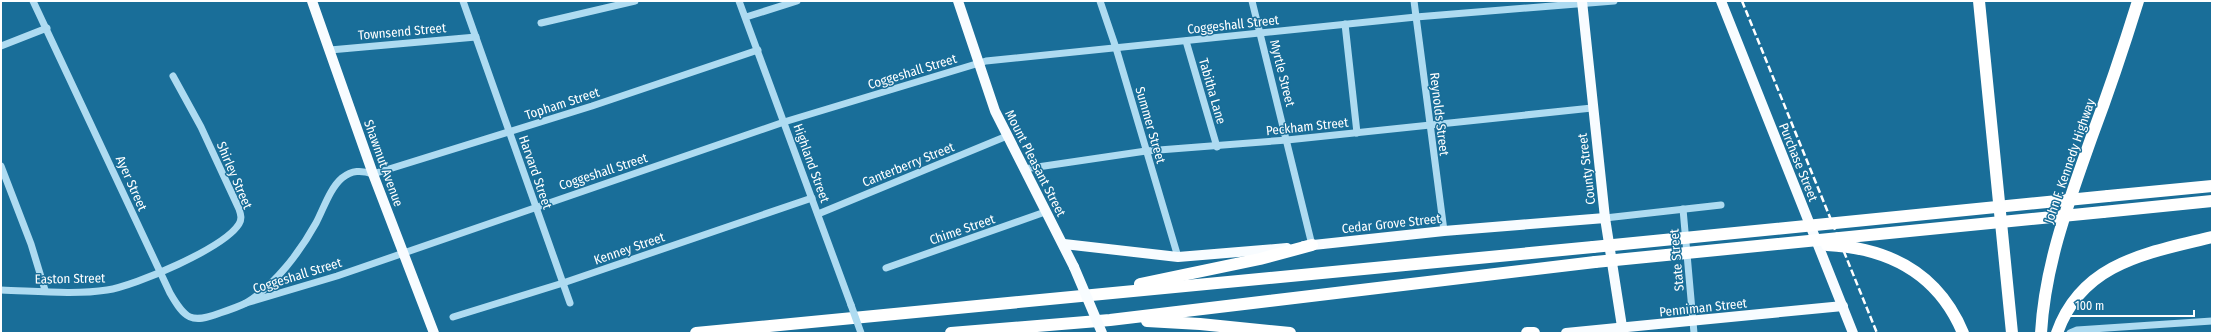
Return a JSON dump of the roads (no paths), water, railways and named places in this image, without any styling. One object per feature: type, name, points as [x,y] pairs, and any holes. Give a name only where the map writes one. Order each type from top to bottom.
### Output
[{"type":"highway","points":[[1979,1],[2012,333]]},
{"type":"highway","name":"John F. Kennedy Highway","points":[[2041,333],[2047,285],[2059,233],[2119,62],[2138,1]]},
{"type":"highway","points":[[696,333],[1099,293],[1292,277],[2212,186]]},
{"type":"highway","points":[[951,333],[1110,320],[1595,262],[2212,201]]},
{"type":"highway","points":[[2056,333],[2065,314],[2078,296],[2093,281],[2109,269],[2139,256],[2212,237]]},
{"type":"highway","points":[[1099,293],[1260,260],[1312,245]]},
{"type":"highway","points":[[1767,245],[1844,246],[1872,251],[1891,257],[1916,272],[1933,286],[1951,309],[1963,333]]},
{"type":"highway","points":[[2005,268],[2005,333]]},
{"type":"highway","points":[[1110,320],[1200,324],[1290,333]]},
{"type":"highway","points":[[1527,333],[1534,333]]},
{"type":"main road","name":"Shawmut Avenue","points":[[312,1],[373,174],[434,333]]},
{"type":"main road","name":"Mount Pleasant Street","points":[[958,1],[990,99],[1045,212],[1064,244],[1102,333]]},
{"type":"main road","name":"Purchase Street","points":[[1721,1],[1853,333]]},
{"type":"main road","name":"County Street","points":[[1582,2],[1592,108],[1605,218],[1622,330]]},
{"type":"main road","name":"Cedar Grove Street","points":[[1064,244],[1178,257],[1444,231],[1605,218]]},
{"type":"main road","name":"Penniman Street","points":[[1566,333],[1622,330],[1693,321],[1843,306]]},
{"type":"street","name":"Ayer Street","points":[[34,1],[176,304],[189,318],[210,317],[246,303]]},
{"type":"street","name":"Harvard Street","points":[[463,1],[570,303]]},
{"type":"street","points":[[541,23],[635,1]]},
{"type":"street","name":"Highland Street","points":[[739,1],[818,214],[860,333]]},
{"type":"street","points":[[746,17],[797,1]]},
{"type":"street","name":"Summer Street","points":[[1100,1],[1116,48],[1178,257]]},
{"type":"street","name":"Myrtle Street","points":[[1252,1],[1312,245]]},
{"type":"street","name":"Reynolds Street","points":[[1414,1],[1444,231]]},
{"type":"street","name":"Coggeshall Street","points":[[246,303],[336,276],[535,206],[784,122],[978,63],[1344,24],[1582,2],[1614,1]]},
{"type":"street","points":[[1344,24],[1357,133]]},
{"type":"street","points":[[1,46],[47,28]]},
{"type":"street","name":"Townsend Street","points":[[330,50],[476,37]]},
{"type":"street","name":"Tabitha Lane","points":[[1186,41],[1216,147]]},
{"type":"street","name":"Topham Street","points":[[373,174],[510,132],[758,50]]},
{"type":"street","name":"Shirley Street","points":[[160,271],[218,243],[233,231],[241,220],[239,210],[204,134],[173,76]]},
{"type":"street","name":"Peckham Street","points":[[1024,169],[1146,151],[1216,147],[1592,108]]},
{"type":"street","name":"Canterberry Street","points":[[818,214],[1007,136]]},
{"type":"street","points":[[1,166],[8,181],[33,251],[45,290]]},
{"type":"street","points":[[246,303],[269,283],[298,250],[341,179],[360,170],[373,174]]},
{"type":"street","name":"Kenney Street","points":[[453,317],[563,283],[812,198]]},
{"type":"street","name":"Cedar Grove Street","points":[[1605,218],[1722,205]]},
{"type":"street","name":"State Street","points":[[1683,209],[1694,333]]},
{"type":"street","name":"Chime Street","points":[[886,268],[1045,212]]},
{"type":"street","name":"Easton Street","points":[[1,290],[82,292],[106,290],[127,286],[160,271]]},
{"type":"street","points":[[2070,333],[2077,330],[2212,321]]},
{"type":"railway","points":[[1742,1],[1877,333]]}]
